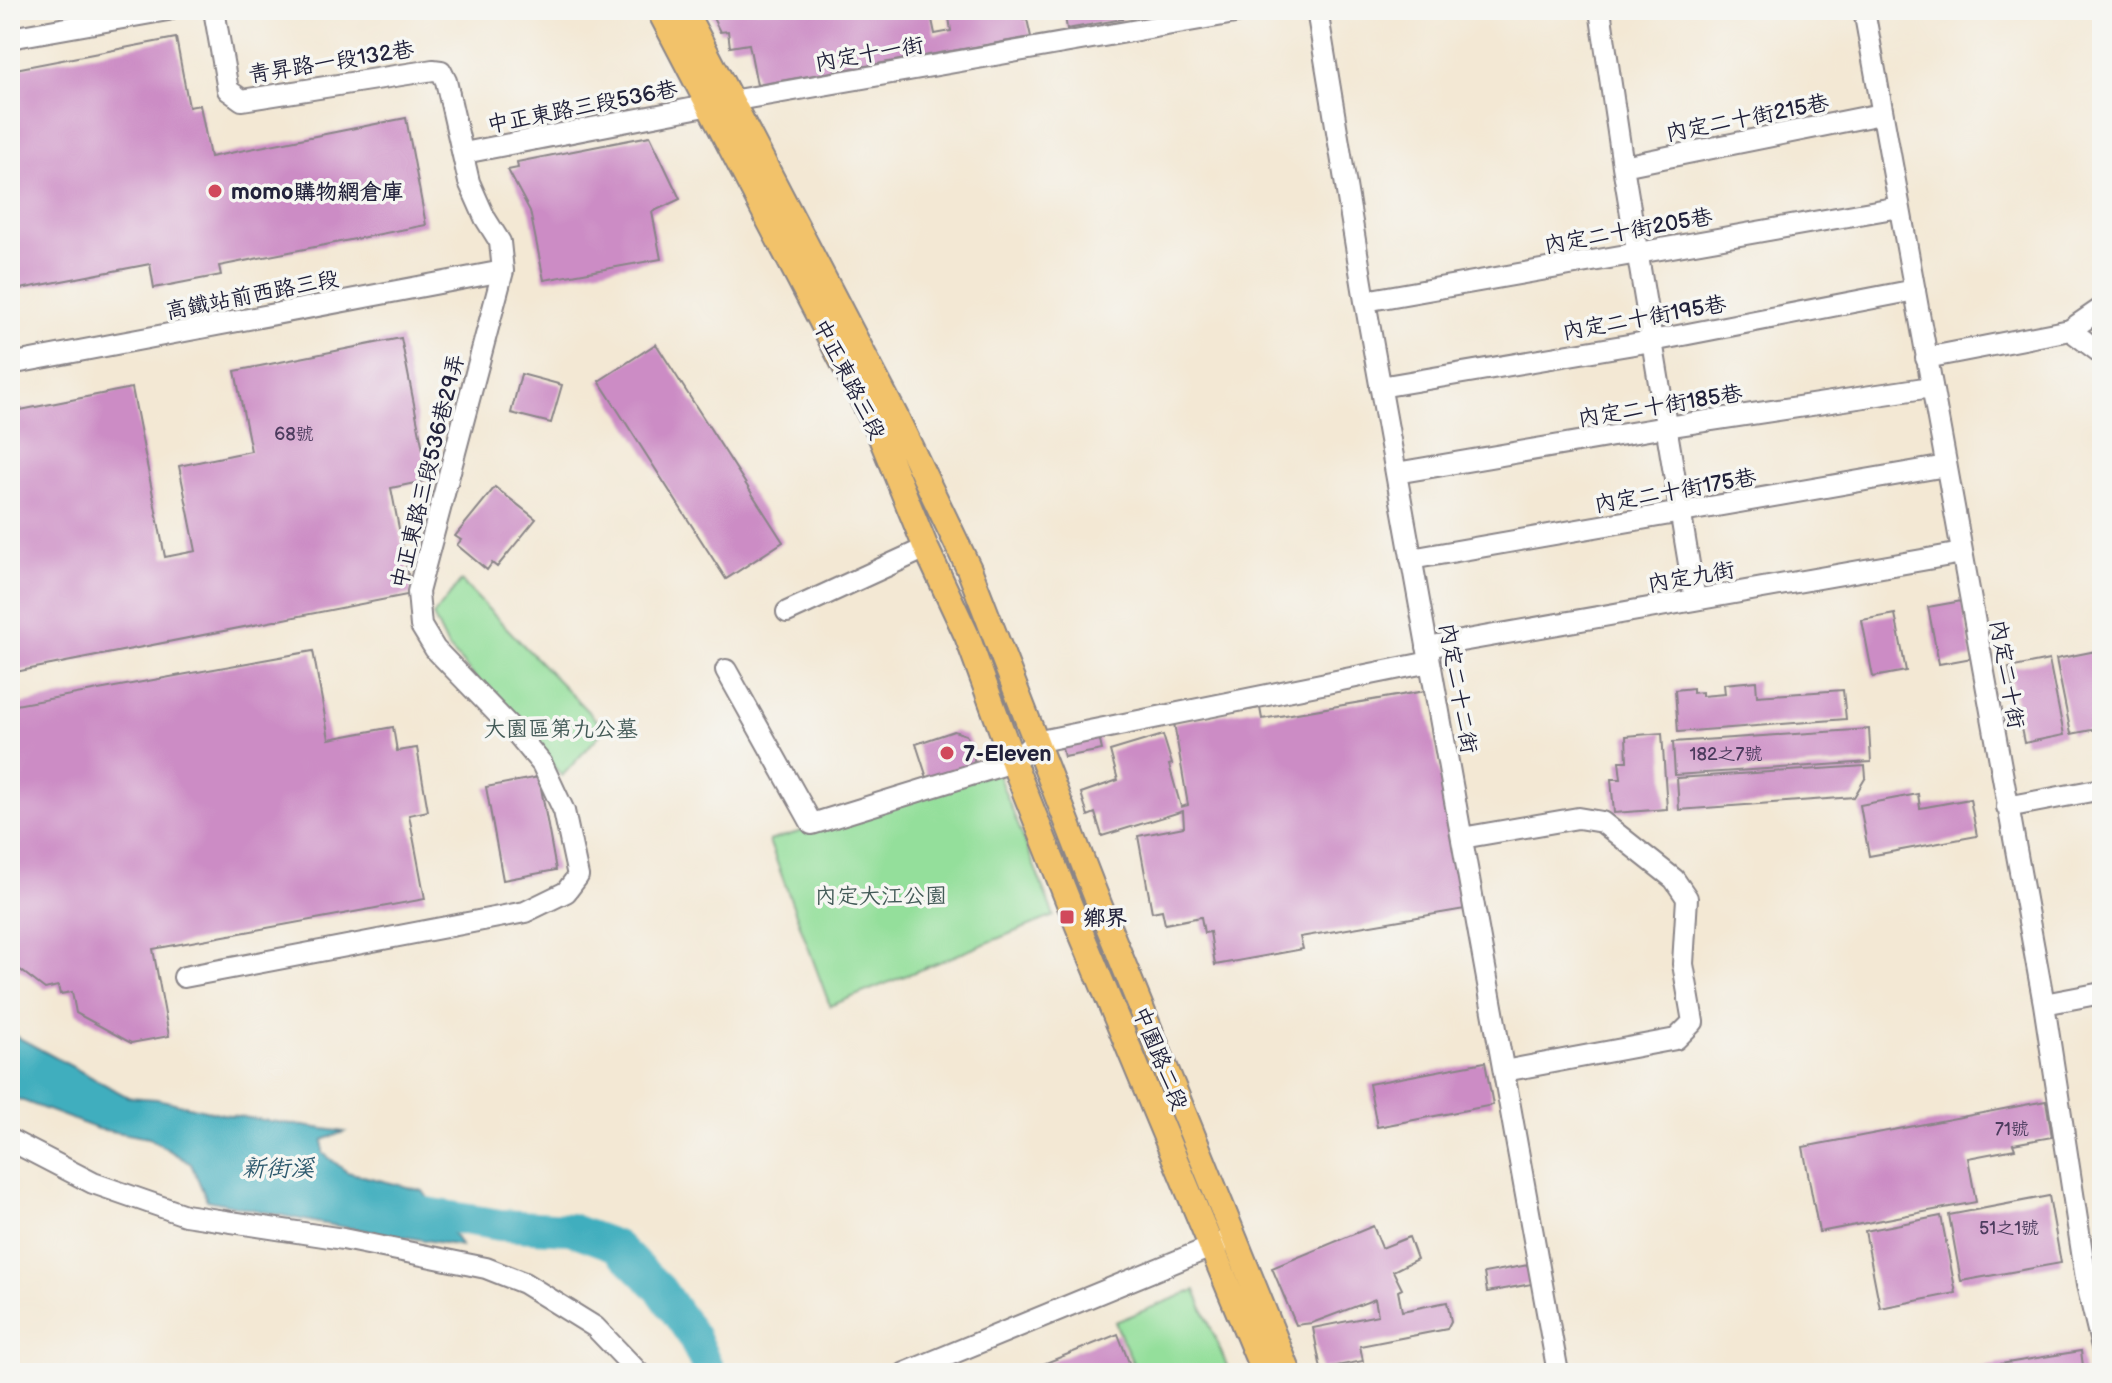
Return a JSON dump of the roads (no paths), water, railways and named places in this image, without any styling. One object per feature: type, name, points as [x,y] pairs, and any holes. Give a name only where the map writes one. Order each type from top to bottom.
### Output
[{"type":"main road","name":"中正東路三段","points":[[659,10],[720,104]]},
{"type":"main road","name":"中正東路三段","points":[[684,10],[720,104],[877,428],[926,548],[967,636],[1013,762]]},
{"type":"main road","name":"中園路二段","points":[[720,104],[896,417],[969,569],[1035,742],[1289,1373]]},
{"type":"main road","name":"中園路二段","points":[[1013,762],[1210,1248],[1264,1373]]},
{"type":"street","points":[[10,38],[168,10]]},
{"type":"street","name":"青昇路一段132巷","points":[[214,10],[228,90],[242,100],[441,71],[464,153]]},
{"type":"street","name":"內定十一街","points":[[720,104],[1252,10]]},
{"type":"street","name":"內定二十二街","points":[[1317,10],[1380,387],[1558,1373]]},
{"type":"street","points":[[1600,10],[1695,600]]},
{"type":"street","name":"內定二十街","points":[[1864,10],[2095,1284],[2102,1347]]},
{"type":"street","name":"中正東路三段536巷","points":[[464,153],[720,104]]},
{"type":"street","name":"內定二十街215巷","points":[[1623,166],[1881,114]]},
{"type":"street","name":"中正東路三段536巷29弄","points":[[184,977],[525,912],[566,892],[578,876],[564,811],[542,764],[435,649],[421,626],[418,592],[503,271],[500,242],[469,182],[464,153]]},
{"type":"street","name":"內定二十街205巷","points":[[1365,301],[1899,207]]},
{"type":"street","name":"高鐵站前西路三段","points":[[10,364],[503,271]]},
{"type":"street","name":"內定二十街195巷","points":[[1380,387],[1652,341],[1915,290]]},
{"type":"street","points":[[1926,358],[2070,330],[2102,308]]},
{"type":"street","points":[[2070,330],[2102,354]]},
{"type":"street","name":"內定二十街185巷","points":[[1396,473],[1666,427],[1931,387]]},
{"type":"street","name":"內定二十街175巷","points":[[1411,559],[1946,466]]},
{"type":"street","points":[[787,612],[926,548]]},
{"type":"street","name":"內定九街","points":[[1035,742],[1429,654],[1695,600],[1962,553]]},
{"type":"street","points":[[726,670],[812,824],[1013,762],[1035,742]]},
{"type":"street","points":[[2007,807],[2102,789]]},
{"type":"street","points":[[1462,838],[1578,818],[1591,819],[1602,822],[1674,879],[1687,898],[1683,964],[1693,1022],[1676,1039],[1504,1071]]},
{"type":"street","points":[[2044,1004],[2102,993]]},
{"type":"street","points":[[10,1140],[93,1183],[185,1215],[343,1239],[486,1268],[524,1283],[595,1327],[639,1373]]},
{"type":"street","points":[[905,1373],[1233,1238]]},
{"type":"water","name":"新街溪","points":[[10,1033],[128,1097],[157,1099],[223,1114],[344,1132],[323,1140],[323,1153],[347,1172],[423,1191],[461,1246],[319,1223],[207,1200],[191,1164],[149,1138],[98,1129],[10,1096]]},
{"type":"waterway","name":"新街溪","points":[[396,1208],[500,1225],[570,1229],[616,1246],[660,1289],[693,1336],[710,1373]]},
{"type":"place","name":"momo購物網倉庫","points":[[215,191]]},
{"type":"place","name":"7-Eleven","points":[[947,753]]},
{"type":"place","name":"鄉界","points":[[1067,917]]},
{"type":"park label","name":"大園區第九公墓","points":[[561,728]]},
{"type":"park label","name":"內定大江公園","points":[[881,895]]}]
